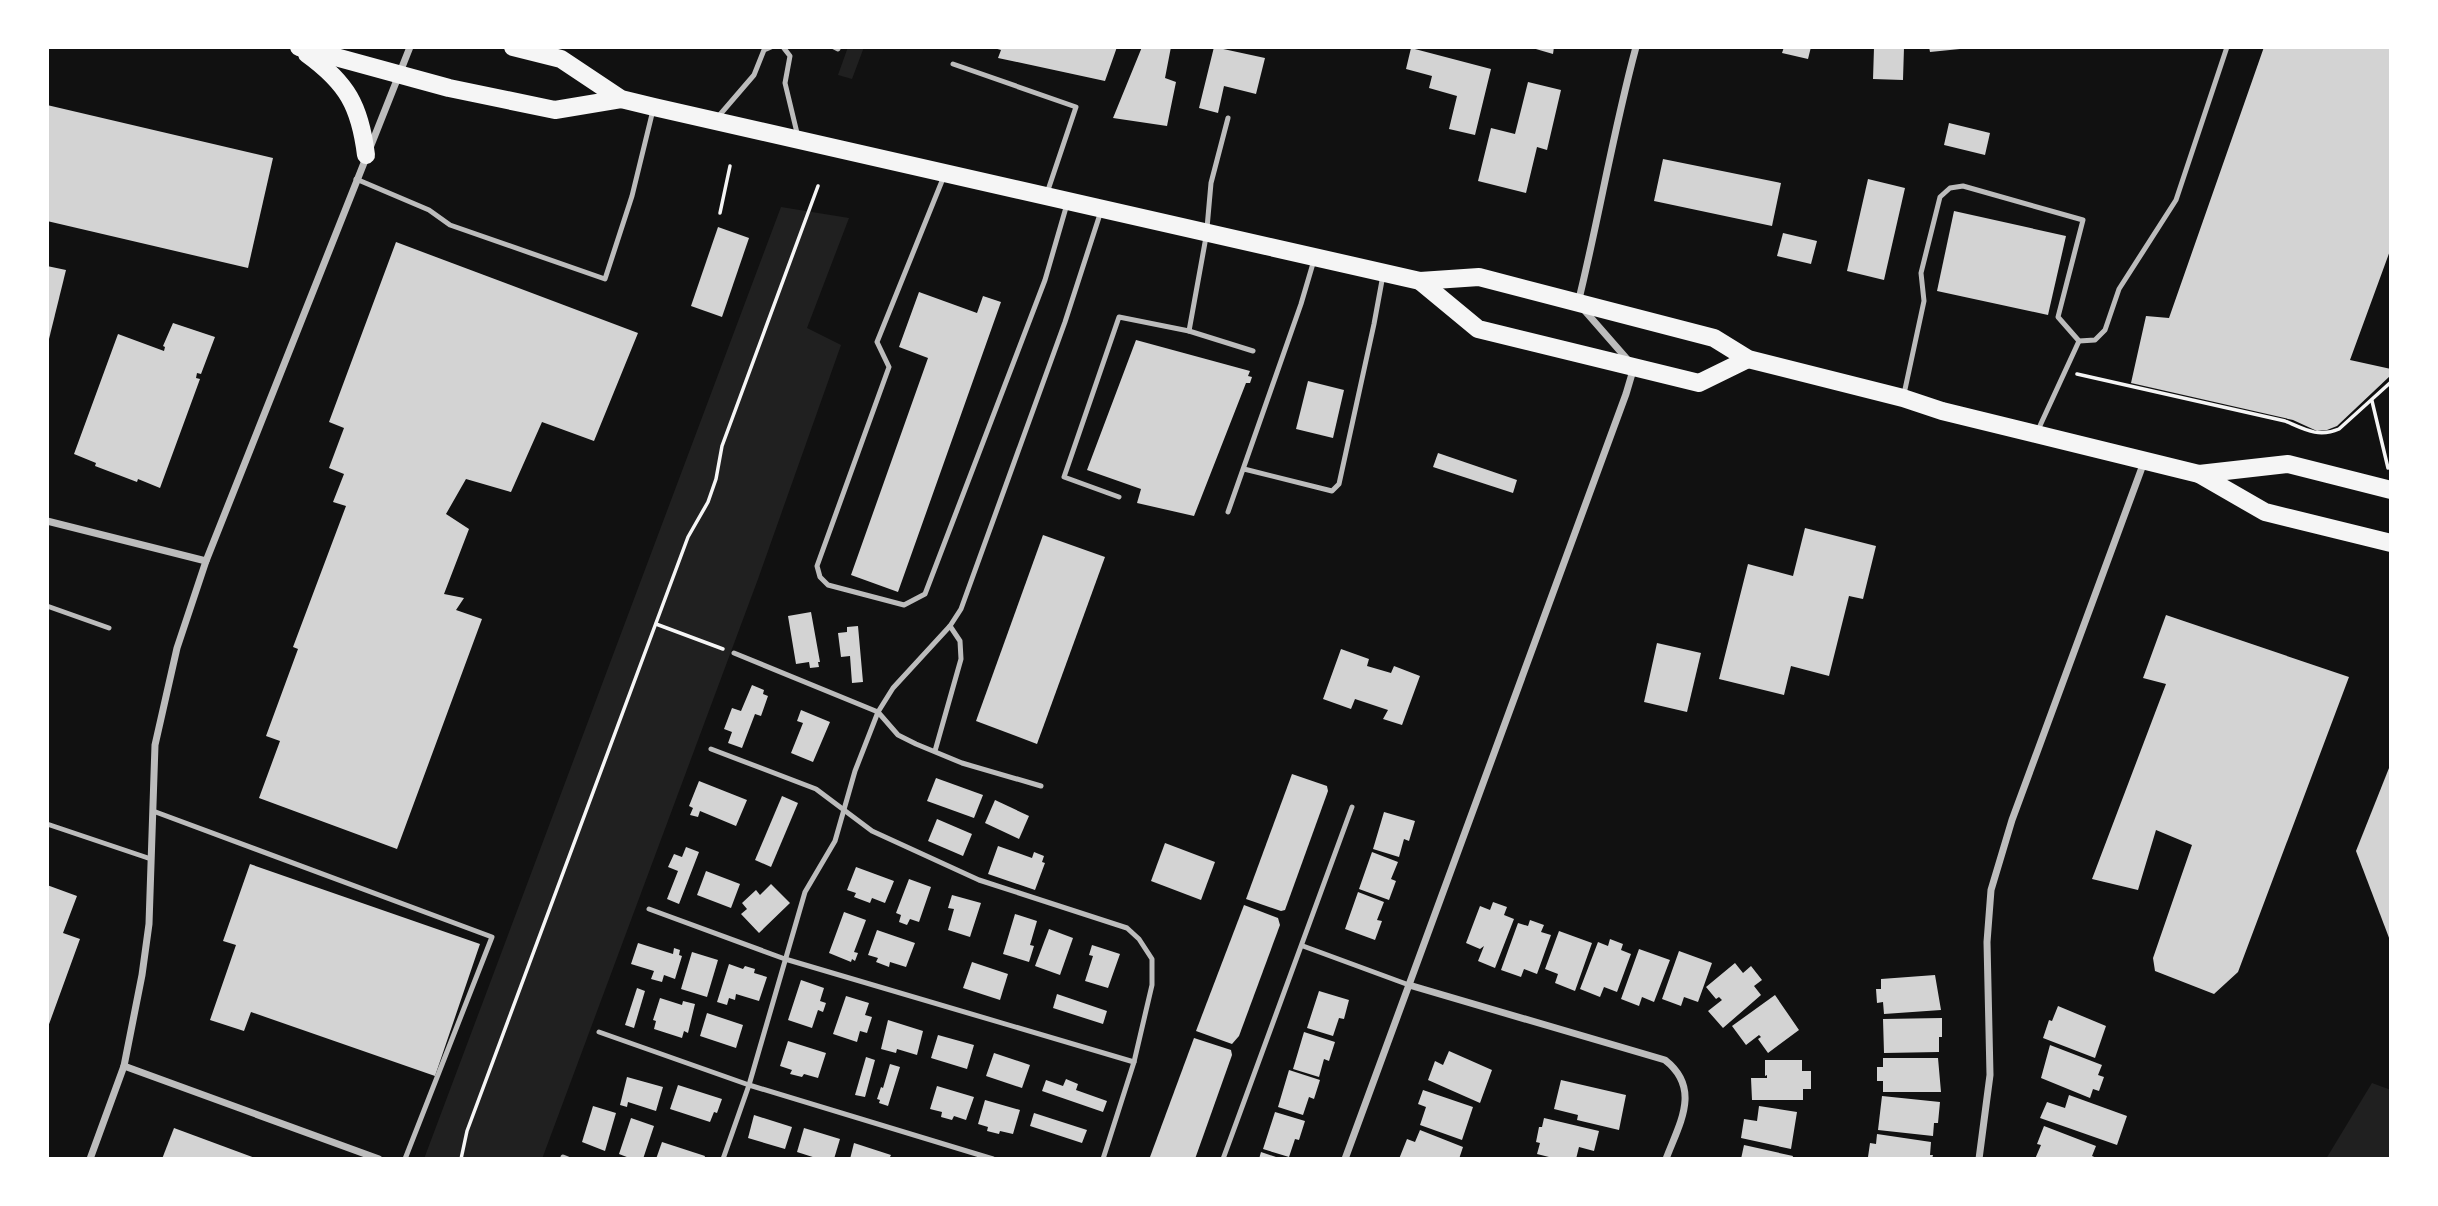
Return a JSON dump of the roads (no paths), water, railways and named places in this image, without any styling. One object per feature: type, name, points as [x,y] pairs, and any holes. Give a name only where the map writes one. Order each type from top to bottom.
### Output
[{"type":"main road","points":[[299,47],[399,75],[555,110],[621,99]]},
{"type":"main road","points":[[299,47],[326,68],[349,95],[362,124],[366,155]]},
{"type":"main road","points":[[513,47],[539,51],[561,59],[621,99],[654,107],[1420,281],[1479,277],[1714,338],[1748,359],[1903,398],[1942,411],[2199,474],[2265,512],[2391,543]]},
{"type":"main road","points":[[1420,281],[1478,329],[1699,383],[1748,359]]},
{"type":"main road","points":[[2199,474],[2288,464],[2391,490]]},
{"type":"street","points":[[89,1159],[124,1066],[142,975],[149,924],[155,745],[177,648],[206,561],[410,47]]},
{"type":"street","points":[[1345,1159],[1634,367],[1578,303],[1618,114],[1636,47]]},
{"type":"street","points":[[1979,1159],[1990,1075],[1987,942],[1991,890],[2012,820],[2144,461]]},
{"type":"street","points":[[47,521],[206,561]]},
{"type":"street","points":[[1409,985],[1665,1060],[1682,1079],[1686,1096],[1683,1113],[1666,1159]]},
{"type":"street","points":[[124,1066],[379,1159]]},
{"type":"lane","points":[[714,121],[754,75],[764,50],[771,47]]},
{"type":"lane","points":[[783,47],[790,56],[785,83],[799,140]]},
{"type":"lane","points":[[2079,341],[2095,340],[2105,330],[2119,289],[2176,200],[2227,47]]},
{"type":"lane","points":[[954,64],[1076,107],[1046,195]]},
{"type":"lane","points":[[356,179],[429,210],[450,225],[605,279],[632,196],[654,107]]},
{"type":"lane","points":[[1189,331],[1206,232],[1211,183],[1228,118]]},
{"type":"lane","points":[[945,173],[877,342],[890,367],[817,566],[820,577],[828,585],[904,605],[925,594],[1045,280],[1069,201]]},
{"type":"lane","points":[[1903,398],[1924,301],[1921,273],[1940,197],[1950,188],[1964,186],[2083,220],[2058,317],[2079,341]]},
{"type":"lane","points":[[723,1159],[749,1085],[805,892],[835,841],[855,771],[878,712],[893,688],[950,626],[961,609],[1046,374],[1102,208]]},
{"type":"lane","points":[[1228,512],[1315,257]]},
{"type":"lane","points":[[1244,469],[1332,491],[1339,484],[1372,336],[1383,272]]},
{"type":"lane","points":[[1119,498],[1064,477],[1119,317],[1189,331],[1253,351]]},
{"type":"lane","points":[[2036,433],[2079,341]]},
{"type":"lane","points":[[47,606],[109,628]]},
{"type":"lane","points":[[935,751],[961,659],[960,641],[950,626]]},
{"type":"lane","points":[[734,653],[878,712],[898,736],[962,764],[1041,786]]},
{"type":"lane","points":[[711,749],[816,789],[873,831],[979,880],[1127,928],[1139,939],[1152,959],[1152,985],[1134,1062],[1102,1159]]},
{"type":"lane","points":[[1223,1159],[1352,807]]},
{"type":"lane","points":[[153,811],[492,937],[405,1159]]},
{"type":"lane","points":[[47,824],[152,859]]},
{"type":"lane","points":[[649,909],[785,959],[1134,1062]]},
{"type":"lane","points":[[1303,946],[1409,985]]},
{"type":"lane","points":[[599,1031],[749,1085],[993,1159]]}]
